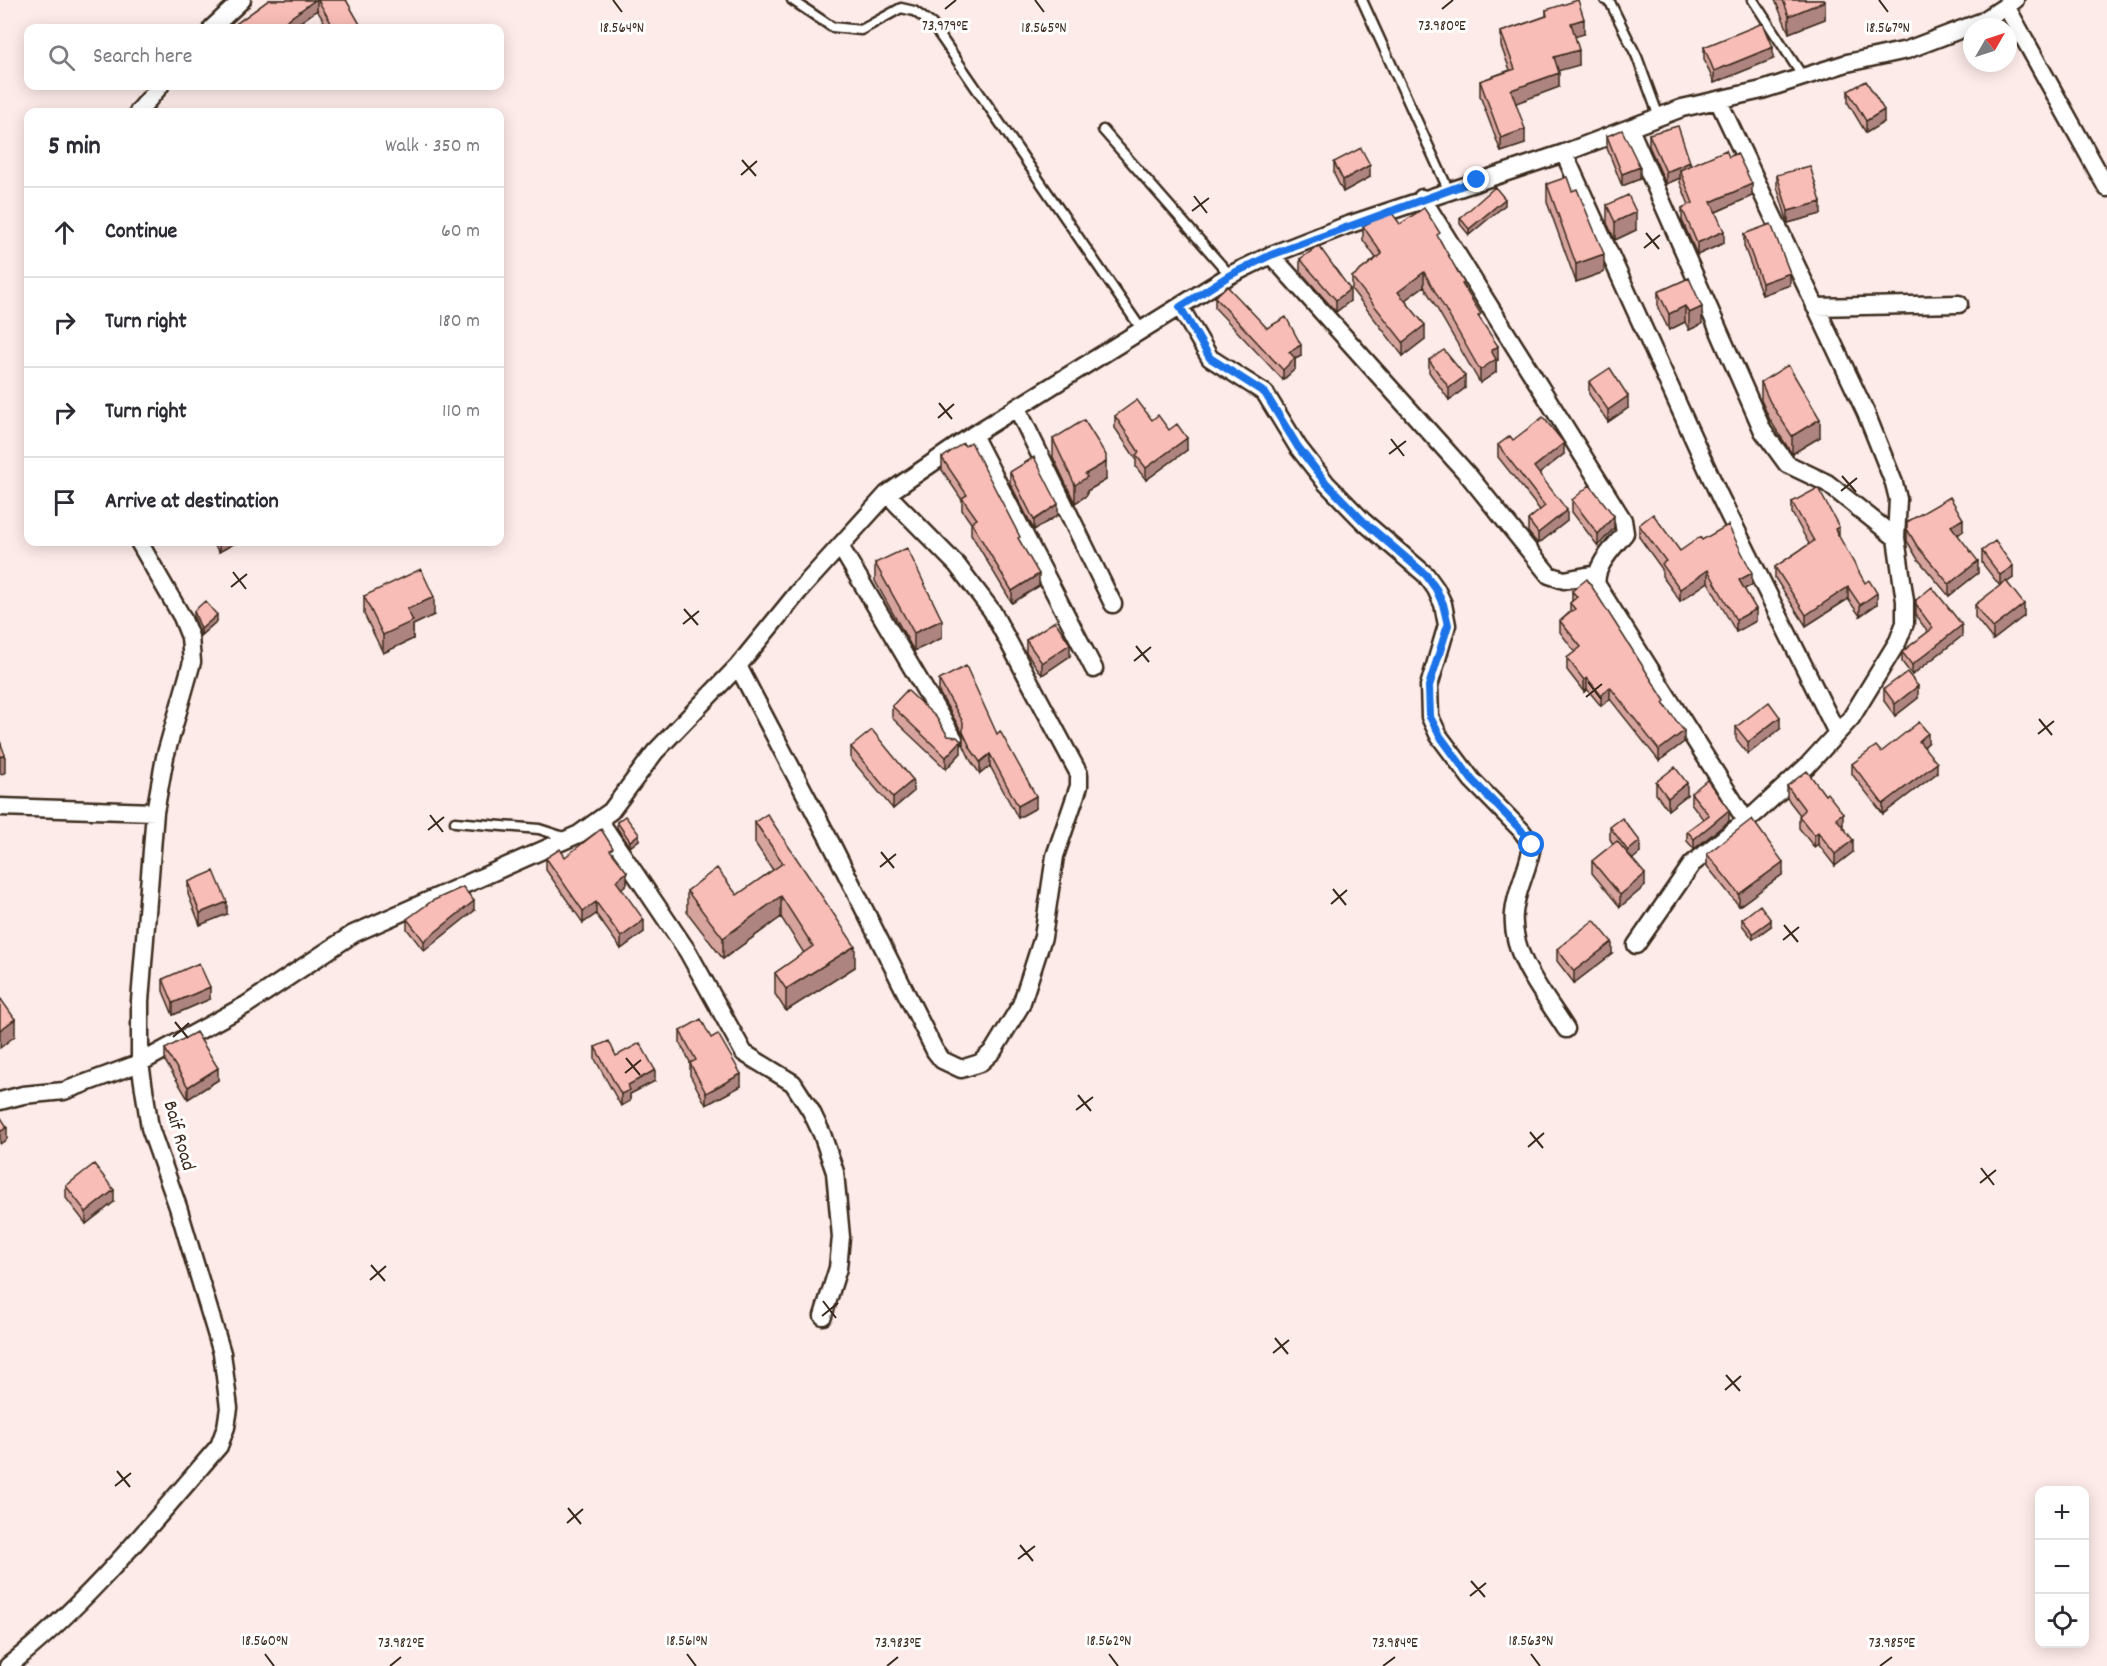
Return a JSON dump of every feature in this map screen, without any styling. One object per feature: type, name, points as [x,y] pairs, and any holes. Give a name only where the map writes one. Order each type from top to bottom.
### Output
[{"type":"street","points":[[216,24],[242,0]]},
{"type":"street","points":[[0,1101],[23,1095],[64,1092],[140,1063],[246,1005],[353,934],[413,905],[571,839],[599,820],[620,800],[655,752],[738,666],[887,494],[972,435],[1230,275],[1271,255],[1422,198],[1564,153],[1682,108],[1803,77],[1847,63],[1907,50],[1983,21],[2011,3],[2107,188]]},
{"type":"street","points":[[141,108],[157,90]]},
{"type":"street","points":[[1636,945],[1692,864],[1746,821],[1807,766],[1861,705],[1898,641],[1905,623],[1905,601],[1896,538],[1898,499],[1894,483],[1866,413],[1718,100]]},
{"type":"street","points":[[1630,129],[1678,244],[1763,431],[1775,451],[1786,464],[1798,472],[1827,483],[1896,538]]},
{"type":"street","points":[[1564,153],[1719,495],[1836,733]]},
{"type":"street","points":[[1422,198],[1623,520],[1625,533],[1597,574],[1596,579],[1601,594],[1746,821]]},
{"type":"street","points":[[1271,255],[1476,484],[1549,575],[1564,580],[1597,574]]},
{"type":"street","points":[[1815,307],[1959,304]]},
{"type":"street","points":[[1180,307],[1210,358],[1265,393],[1298,447],[1326,483],[1363,521],[1426,575],[1436,589],[1443,604],[1448,625],[1429,686],[1430,717],[1440,736],[1472,780],[1521,830],[1532,845],[1518,891],[1514,935],[1521,956],[1566,1029]]},
{"type":"street","points":[[1017,408],[1113,604]]},
{"type":"street","points":[[972,435],[1094,669]]},
{"type":"street","points":[[738,666],[935,1051],[942,1060],[961,1069],[980,1064],[993,1051],[1021,1005],[1032,978],[1043,937],[1054,856],[1079,786],[1079,774],[1072,757],[992,611],[957,565],[887,494]]},
{"type":"street","name":"Baif Road","points":[[8,1666],[75,1605],[219,1446],[226,1427],[229,1408],[222,1353],[178,1207],[150,1128],[140,1063],[140,1001],[155,812],[165,757],[192,662],[190,637],[182,616],[141,546]]},
{"type":"street","points":[[840,546],[954,739]]},
{"type":"street","points":[[0,807],[155,812]]},
{"type":"street","points":[[599,820],[688,952],[744,1053],[793,1083],[811,1111],[822,1134],[835,1172],[840,1236],[838,1268],[823,1316]]},
{"type":"lane","points":[[792,0],[832,27],[861,30],[901,8],[914,11],[932,24],[1142,330]]},
{"type":"lane","points":[[1362,0],[1448,189]]},
{"type":"lane","points":[[1605,0],[1610,2],[1637,57],[1659,117]]},
{"type":"lane","points":[[1753,0],[1803,77]]},
{"type":"lane","points":[[1103,130],[1230,275]]},
{"type":"lane","points":[[454,822],[539,830],[571,839]]},
{"type":"building","points":[[269,0],[315,0],[282,24],[236,24]]},
{"type":"building","points":[[318,0],[346,0],[360,24],[332,24]]},
{"type":"building","points":[[1578,0],[1584,19],[1571,23],[1579,50],[1554,57],[1559,73],[1511,90],[1525,129],[1501,138],[1480,81],[1515,69],[1501,32],[1547,16],[1546,10]]},
{"type":"building","points":[[1783,0],[1824,0],[1825,1],[1789,16]]},
{"type":"building","points":[[1763,23],[1773,47],[1714,71],[1704,47]]},
{"type":"building","points":[[1866,81],[1884,110],[1866,121],[1848,91]]},
{"type":"building","points":[[1678,126],[1690,162],[1666,172],[1649,134]]},
{"type":"building","points":[[1622,130],[1640,167],[1622,174],[1607,136]]},
{"type":"building","points":[[1361,148],[1370,165],[1343,180],[1334,162]]},
{"type":"building","points":[[1726,150],[1729,157],[1737,153],[1752,184],[1711,202],[1724,231],[1697,243],[1682,208],[1693,203],[1680,170]]},
{"type":"building","points":[[1810,166],[1821,202],[1788,211],[1777,175]]},
{"type":"building","points":[[1567,177],[1572,191],[1577,189],[1604,254],[1576,264],[1547,184]]},
{"type":"building","points":[[1495,187],[1505,199],[1469,229],[1460,218]]},
{"type":"building","points":[[1628,195],[1636,212],[1615,222],[1607,205]]},
{"type":"building","points":[[1424,208],[1440,233],[1437,235],[1464,283],[1462,284],[1481,314],[1478,316],[1498,346],[1491,351],[1496,359],[1480,370],[1424,272],[1398,292],[1425,325],[1403,342],[1352,277],[1382,254],[1363,226],[1389,209],[1400,224]]},
{"type":"building","points":[[1771,224],[1790,273],[1762,283],[1744,234]]},
{"type":"building","points":[[1319,246],[1350,289],[1336,300],[1300,259]]},
{"type":"building","points":[[1689,278],[1702,307],[1689,313],[1685,306],[1669,314],[1658,292]]},
{"type":"building","points":[[1227,286],[1267,328],[1286,317],[1301,345],[1289,352],[1295,358],[1283,370],[1215,297]]},
{"type":"building","points":[[1444,350],[1465,376],[1449,388],[1429,360]]},
{"type":"building","points":[[1788,365],[1820,419],[1792,436],[1770,402],[1761,382]]},
{"type":"building","points":[[1610,368],[1628,396],[1608,410],[1589,382]]},
{"type":"building","points":[[1137,400],[1152,420],[1158,415],[1169,430],[1177,424],[1187,438],[1146,468],[1136,455],[1139,452],[1115,416]]},
{"type":"building","points":[[1543,417],[1564,443],[1534,467],[1567,510],[1538,533],[1528,520],[1545,506],[1498,445],[1510,436],[1513,440]]},
{"type":"building","points":[[1084,420],[1106,455],[1106,462],[1085,474],[1087,477],[1075,485],[1053,439]]},
{"type":"building","points":[[971,442],[1020,537],[1018,538],[1039,574],[1012,591],[971,522],[977,519],[962,498],[967,495],[942,458],[963,443],[965,446]]},
{"type":"building","points":[[1034,457],[1058,504],[1034,520],[1010,472]]},
{"type":"building","points":[[1590,485],[1614,516],[1598,534],[1572,500]]},
{"type":"building","points":[[1818,488],[1839,527],[1835,529],[1865,583],[1869,580],[1877,593],[1860,605],[1848,587],[1806,615],[1775,567],[1814,541],[1792,502]]},
{"type":"building","points":[[1950,497],[1963,519],[1951,526],[1978,561],[1949,584],[1917,546],[1907,529],[1907,522]]},
{"type":"building","points":[[1653,514],[1680,551],[1700,537],[1702,540],[1728,525],[1752,573],[1739,580],[1756,609],[1736,620],[1708,570],[1680,589],[1662,564],[1666,561],[1639,525]]},
{"type":"building","points":[[1995,541],[2013,566],[2000,575],[1982,551]]},
{"type":"building","points":[[907,548],[942,620],[914,633],[875,563]]},
{"type":"building","points":[[421,569],[434,597],[407,609],[413,621],[383,635],[364,596]]},
{"type":"building","points":[[1587,579],[1665,701],[1663,703],[1684,731],[1659,750],[1610,687],[1601,695],[1587,678],[1584,680],[1567,658],[1581,647],[1560,621],[1575,609],[1570,603],[1577,597],[1572,591]]},
{"type":"building","points":[[2006,581],[2024,604],[1993,628],[1975,605]]},
{"type":"building","points":[[1932,587],[1962,625],[1912,665],[1902,652],[1933,628],[1916,605],[1916,600]]},
{"type":"building","points":[[205,601],[217,615],[201,629],[194,611]]},
{"type":"building","points":[[1055,621],[1070,644],[1042,663],[1026,640]]},
{"type":"building","points":[[966,666],[997,734],[1000,731],[1036,796],[1018,806],[990,754],[980,762],[971,749],[963,732],[963,722],[939,680]]},
{"type":"building","points":[[1907,672],[1918,686],[1895,704],[1884,689]]},
{"type":"building","points":[[907,690],[936,717],[948,736],[957,737],[961,741],[946,757],[892,706]]},
{"type":"building","points":[[1769,702],[1780,717],[1748,742],[1736,727]]},
{"type":"building","points":[[1919,722],[1928,733],[1919,741],[1937,763],[1883,804],[1852,764],[1876,746],[1881,752]]},
{"type":"building","points":[[872,730],[913,780],[893,797],[851,747]]},
{"type":"building","points":[[0,741],[5,755],[0,757]]},
{"type":"building","points":[[1675,767],[1687,783],[1668,798],[1656,782]]},
{"type":"building","points":[[1807,771],[1825,795],[1827,793],[1843,813],[1836,818],[1853,840],[1835,854],[1818,832],[1814,835],[1799,816],[1805,810],[1787,786]]},
{"type":"building","points":[[1707,780],[1729,810],[1694,839],[1687,831],[1709,815],[1691,793]]},
{"type":"building","points":[[767,814],[855,946],[786,989],[775,973],[813,946],[781,896],[723,938],[687,891],[717,868],[737,895],[783,863],[755,822]]},
{"type":"building","points":[[625,816],[639,834],[630,841],[617,822]]},
{"type":"building","points":[[1622,818],[1640,841],[1628,851],[1610,827]]},
{"type":"building","points":[[1752,819],[1783,862],[1739,894],[1707,854]]},
{"type":"building","points":[[601,829],[613,848],[610,850],[627,872],[616,881],[644,920],[621,937],[596,902],[583,911],[546,858],[560,849],[565,857]]},
{"type":"building","points":[[1617,841],[1645,874],[1620,895],[1592,861]]},
{"type":"building","points":[[214,871],[227,902],[200,913],[188,882]]},
{"type":"building","points":[[463,887],[474,901],[424,941],[407,919],[432,901]]},
{"type":"building","points":[[1760,905],[1771,920],[1753,933],[1742,919]]},
{"type":"building","points":[[1594,920],[1612,942],[1574,971],[1557,949]]},
{"type":"building","points":[[199,963],[210,987],[173,1003],[163,979]]},
{"type":"building","points":[[0,998],[15,1019],[0,1030]]},
{"type":"building","points":[[701,1019],[711,1038],[718,1034],[741,1074],[706,1093],[690,1063],[696,1060],[680,1031]]},
{"type":"building","points":[[196,1032],[218,1068],[188,1087],[165,1049]]},
{"type":"building","points":[[609,1041],[616,1056],[640,1043],[655,1070],[628,1085],[630,1090],[621,1094],[595,1047]]},
{"type":"building","points":[[0,1116],[7,1127],[0,1132]]},
{"type":"building","points":[[94,1164],[114,1190],[86,1212],[66,1186]]},
{"type":"route","points":[[1477,180],[1422,198],[1271,255],[1230,275],[1180,307],[1210,358],[1265,393],[1298,447],[1326,483],[1363,521],[1426,575],[1436,589],[1443,604],[1448,625],[1429,686],[1427,700],[1430,717],[1440,736],[1472,780],[1529,838],[1532,845]]}]
